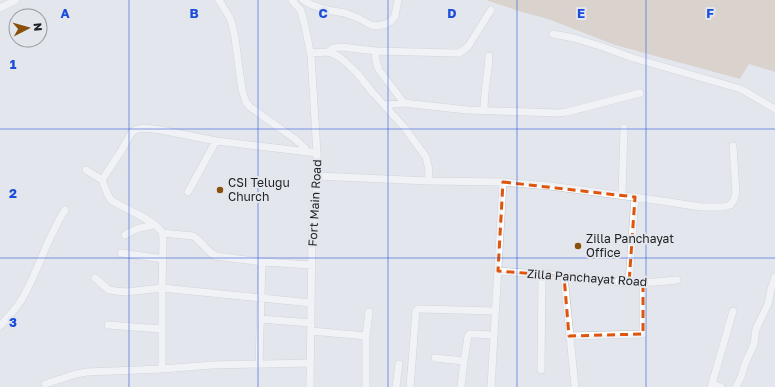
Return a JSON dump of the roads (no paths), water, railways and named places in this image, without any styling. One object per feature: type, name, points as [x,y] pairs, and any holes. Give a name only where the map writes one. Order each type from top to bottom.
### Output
[{"type":"street","points":[[0,8],[16,0]]},
{"type":"street","points":[[219,0],[232,24],[242,90],[246,102],[250,107],[295,139],[305,148],[307,152]]},
{"type":"street","points":[[298,1],[327,10],[345,13],[371,25],[378,26],[391,21],[394,16],[398,0]]},
{"type":"street","name":"Fort Main Road","points":[[298,1],[310,53],[318,153],[318,176],[312,234],[310,387]]},
{"type":"street","points":[[328,52],[333,48],[341,47],[376,51],[445,54],[459,53],[469,45],[491,10]]},
{"type":"street","points":[[553,34],[574,38],[640,60],[741,89],[775,110]]},
{"type":"street","points":[[376,51],[376,64],[379,70],[404,103]]},
{"type":"street","points":[[310,53],[328,52],[339,57],[357,73],[404,127],[426,157],[429,170],[428,181]]},
{"type":"street","points":[[484,110],[484,96],[490,56]]},
{"type":"street","points":[[385,105],[404,103],[467,110],[558,113],[640,93]]},
{"type":"street","points":[[102,180],[132,132],[137,129],[144,128],[162,130],[216,141],[318,153]]},
{"type":"street","points":[[622,196],[624,128]]},
{"type":"street","points":[[188,192],[216,141]]},
{"type":"street","points":[[318,176],[428,181],[503,182],[635,197],[701,207],[724,207],[730,205],[734,200],[736,193],[733,146]]},
{"type":"street","points":[[86,170],[102,180],[111,200],[154,224],[162,233],[162,369]]},
{"type":"street","points":[[491,387],[503,182]]},
{"type":"street","points":[[629,283],[635,197]]},
{"type":"street","points":[[0,326],[21,300],[50,237],[65,210]]},
{"type":"street","points":[[125,235],[133,230],[149,227],[154,224]]},
{"type":"street","points":[[162,233],[193,236],[204,248],[216,256],[262,262],[312,266]]},
{"type":"street","points":[[121,253],[162,259]]},
{"type":"street","points":[[259,364],[262,262]]},
{"type":"street","name":"Zilla Panchayat Road","points":[[498,271],[629,283],[677,280]]},
{"type":"street","points":[[541,370],[542,274]]},
{"type":"street","points":[[564,276],[575,387]]},
{"type":"street","points":[[736,387],[741,377],[744,364],[754,344],[756,329],[772,294],[775,277]]},
{"type":"street","points":[[95,278],[109,290],[116,291],[126,292],[162,288],[311,303]]},
{"type":"street","points":[[569,336],[643,334],[643,283]]},
{"type":"street","points":[[410,387],[416,311],[418,309],[495,311]]},
{"type":"street","points":[[721,387],[712,386],[733,311]]},
{"type":"street","points":[[366,387],[366,336],[368,312]]},
{"type":"street","points":[[260,319],[366,336]]},
{"type":"street","points":[[108,325],[161,328]]},
{"type":"street","points":[[462,387],[468,336],[470,334],[494,335]]},
{"type":"street","points":[[435,358],[464,361]]},
{"type":"street","points":[[45,384],[87,372],[212,365],[310,363]]},
{"type":"street","points":[[396,387],[398,364]]},
{"type":"place","name":"CSI Telugu Church","points":[[220,190]]},
{"type":"place","name":"Zilla Panchayat Office","points":[[578,246]]}]
